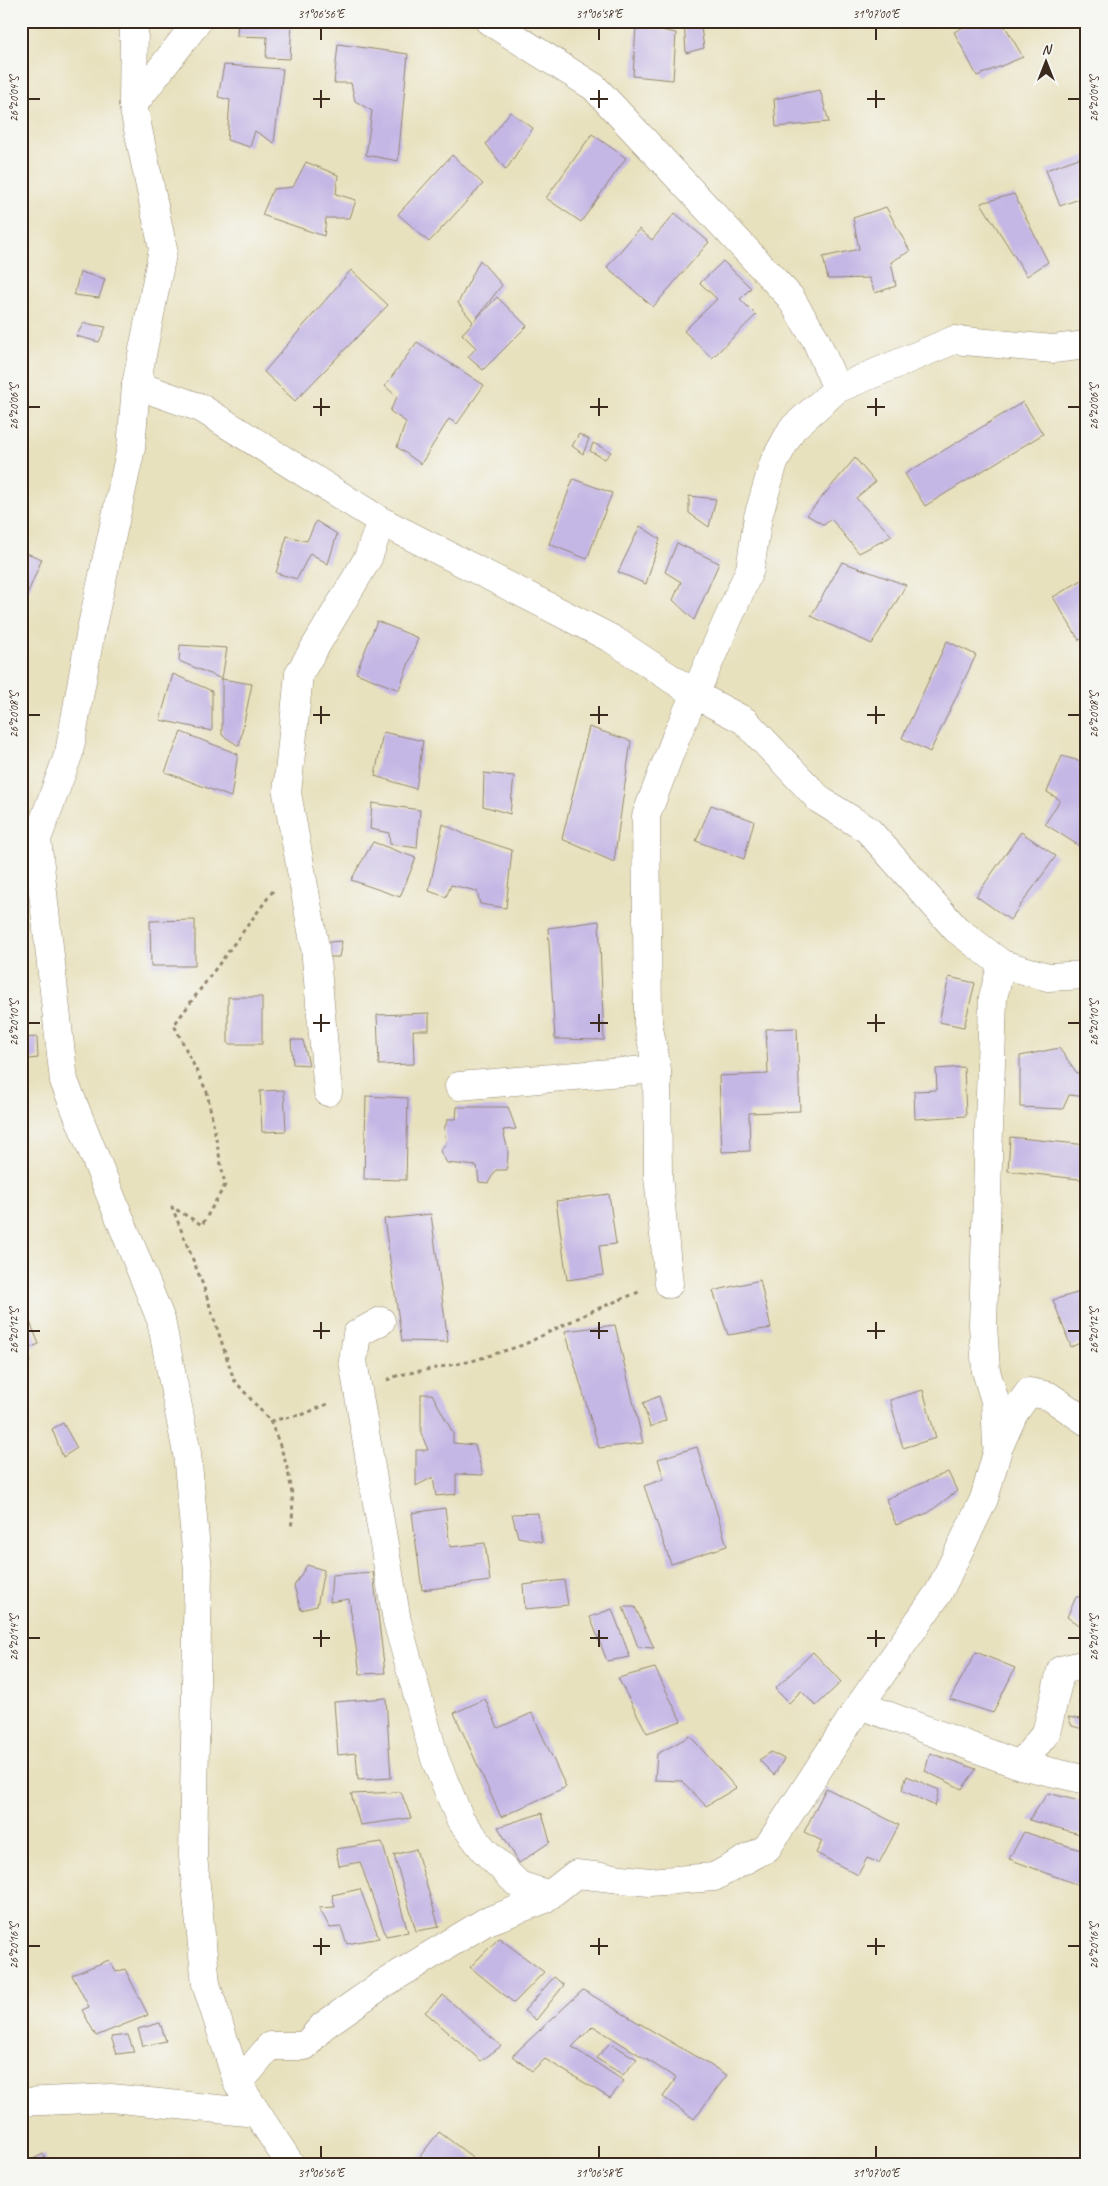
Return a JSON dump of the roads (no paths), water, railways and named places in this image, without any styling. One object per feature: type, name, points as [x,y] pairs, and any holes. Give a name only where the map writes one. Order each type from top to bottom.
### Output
[{"type":"street","points":[[134,21],[133,105],[163,248],[136,385],[131,448],[91,630],[70,753],[29,839],[64,1081],[161,1320],[187,1453],[198,1571],[193,1856],[206,1984],[238,2084],[290,2165]]},
{"type":"street","points":[[133,105],[198,21]]},
{"type":"street","points":[[489,21],[594,87],[790,297],[816,340],[837,389]]},
{"type":"street","points":[[669,1284],[658,1176],[657,1069],[648,1023],[646,816],[676,737],[750,569],[758,517],[774,462],[792,429],[837,389],[954,340],[1053,349],[1087,345]]},
{"type":"street","points":[[136,385],[201,408],[381,521],[612,639],[696,695],[744,721],[820,800],[868,830],[956,929],[1002,964],[1048,977],[1087,975]]},
{"type":"street","points":[[328,1092],[315,947],[287,793],[299,674],[368,558],[381,521]]},
{"type":"street","points":[[998,1449],[995,1401],[986,1371],[983,1325],[993,997],[1002,964]]},
{"type":"street","points":[[459,1086],[657,1069]]},
{"type":"street","points":[[381,1321],[357,1334],[353,1361],[396,1621],[436,1759],[460,1819],[483,1849],[519,1885],[550,1895]]},
{"type":"street","points":[[983,1325],[1010,1381],[1029,1392],[1049,1396],[1087,1422]]},
{"type":"street","points":[[238,2084],[270,2046],[305,2046],[323,2026],[392,1979],[485,1922],[543,1900],[576,1874],[649,1882],[714,1877],[766,1848],[860,1705],[939,1592],[984,1499],[998,1449],[1014,1413],[1029,1392]]},
{"type":"street","points":[[1020,1765],[1046,1733],[1061,1670],[1087,1664]]},
{"type":"street","points":[[860,1705],[1020,1765],[1087,1780]]},
{"type":"street","points":[[21,2102],[111,2098],[256,2113]]}]
